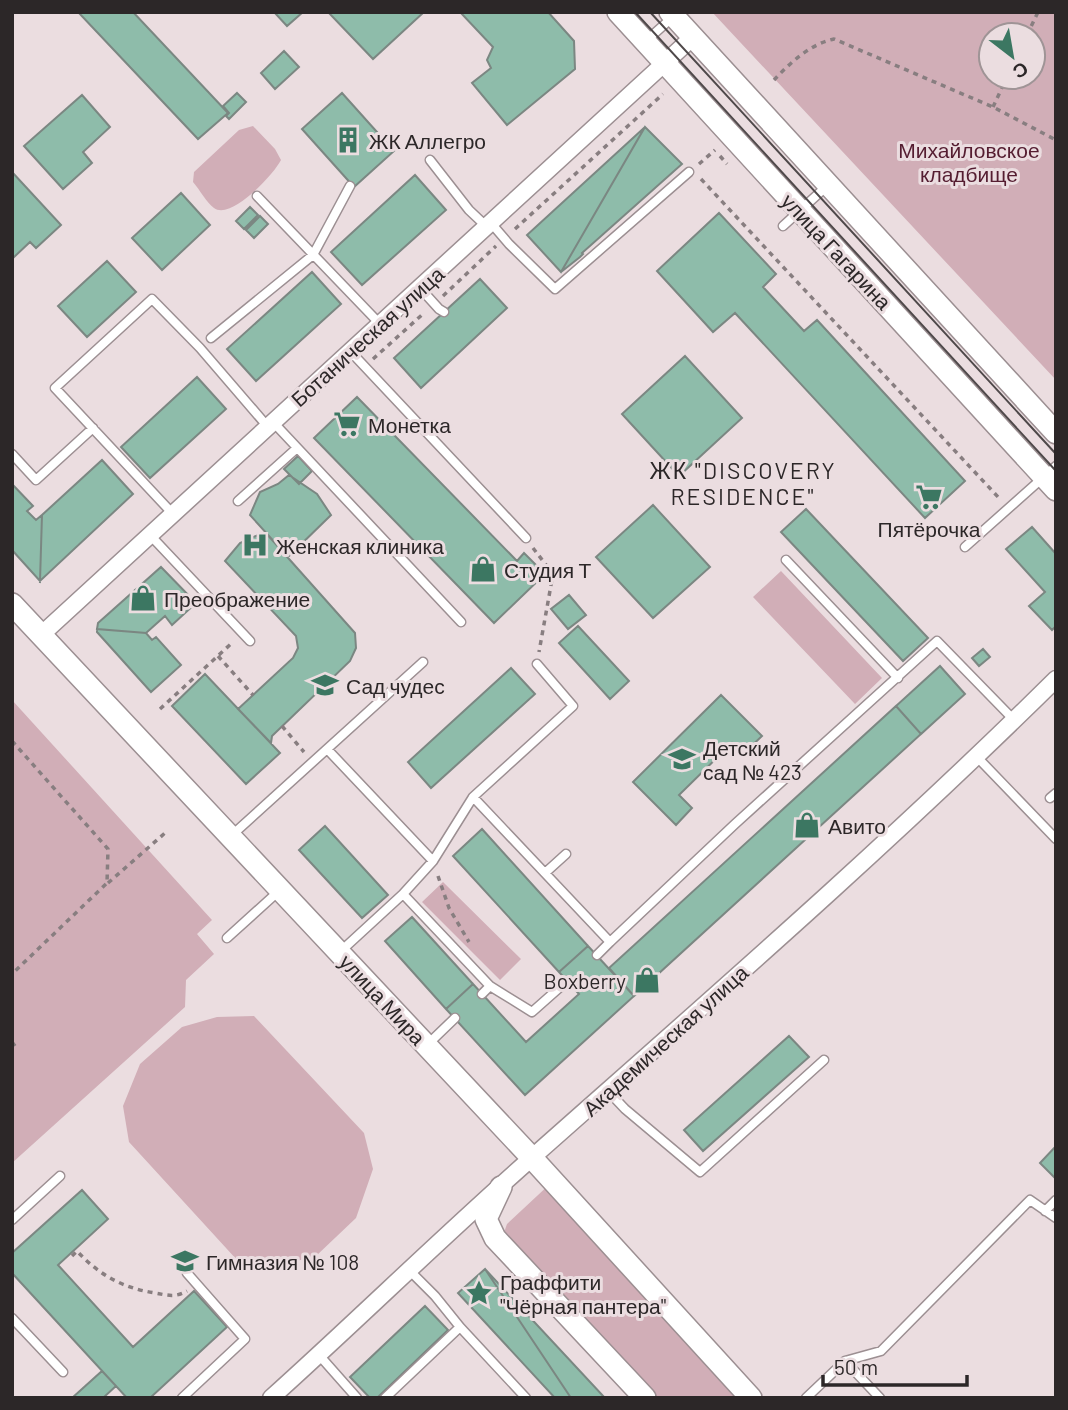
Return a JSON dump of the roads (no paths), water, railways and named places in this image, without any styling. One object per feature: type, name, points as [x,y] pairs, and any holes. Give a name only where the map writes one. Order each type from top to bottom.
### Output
[{"type":"street","name":"улица Гагарина","points":[[618,12],[800,211],[1052,477]]},
{"type":"street","name":"улица Гагарина","points":[[674,14],[1056,433]]},
{"type":"street","name":"Ботаническая улица","points":[[41,635],[693,37]]},
{"type":"street","name":"улица Мира","points":[[12,604],[427,1045],[751,1398]]},
{"type":"street","name":"Академическая улица","points":[[271,1398],[532,1158],[792,928],[1056,680]]},
{"type":"street","points":[[501,1187],[486,1219],[495,1238],[645,1398]]},
{"type":"lane","points":[[645,43],[674,14]]},
{"type":"lane","points":[[430,160],[469,210],[489,225],[555,289],[689,172]]},
{"type":"lane","points":[[783,226],[828,185]]},
{"type":"lane","points":[[211,338],[313,255],[350,186]]},
{"type":"lane","points":[[257,196],[380,324]]},
{"type":"lane","points":[[420,288],[444,312]]},
{"type":"lane","points":[[173,514],[55,388],[152,299],[461,622]]},
{"type":"lane","points":[[350,351],[526,538]]},
{"type":"lane","points":[[12,454],[36,480],[93,429]]},
{"type":"lane","points":[[238,501],[297,448]]},
{"type":"lane","points":[[965,547],[1008,508],[1052,477]]},
{"type":"lane","points":[[150,535],[250,641]]},
{"type":"lane","points":[[786,560],[898,678]]},
{"type":"lane","points":[[597,955],[735,824],[937,641],[1014,720]]},
{"type":"lane","points":[[230,837],[423,662]]},
{"type":"lane","points":[[339,953],[403,894],[433,861],[473,797],[573,706],[537,664]]},
{"type":"lane","points":[[327,749],[433,861]]},
{"type":"lane","points":[[977,757],[1056,839]]},
{"type":"lane","points":[[473,797],[610,942]]},
{"type":"lane","points":[[545,873],[566,854]]},
{"type":"lane","points":[[227,937],[246,923],[280,890]]},
{"type":"lane","points":[[403,894],[491,986],[532,1012],[567,981]]},
{"type":"lane","points":[[482,994],[491,986]]},
{"type":"lane","points":[[427,1045],[455,1018]]},
{"type":"lane","points":[[608,1090],[625,1109],[700,1171],[824,1060]]},
{"type":"lane","points":[[12,1220],[60,1176]]},
{"type":"lane","points":[[806,1398],[845,1360],[881,1351],[1030,1200],[1056,1218]]},
{"type":"lane","points":[[1045,1211],[1056,1200]]},
{"type":"lane","points":[[410,1270],[526,1398]]},
{"type":"lane","points":[[182,1398],[246,1339],[187,1273]]},
{"type":"lane","points":[[12,1318],[63,1372]]},
{"type":"lane","points":[[385,1398],[460,1327]]},
{"type":"lane","points":[[318,1355],[357,1398]]},
{"type":"lane","points":[[845,1360],[880,1398]]},
{"type":"tram line","points":[[635,12],[1056,471]]},
{"type":"tram line","points":[[650,12],[1056,454]]},
{"type":"place","name":"ЖК Аллегро","points":[[348,140]]},
{"type":"place","name":"Монетка","points":[[347,424]]},
{"type":"place","name":"Пятёрочка","points":[[929,497]]},
{"type":"place","name":"Женская клиника","points":[[255,545]]},
{"type":"place","name":"Студия Т","points":[[483,569]]},
{"type":"place","name":"Преображение","points":[[143,598]]},
{"type":"place","name":"Сад чудес","points":[[325,685]]},
{"type":"place","name":"Детский сад № 423","points":[[682,759]]},
{"type":"place","name":"Авито","points":[[807,825]]},
{"type":"place","name":"Boxberry","points":[[647,980]]},
{"type":"place","name":"Гимназия № 108","points":[[185,1261]]},
{"type":"place","name":"Граффити \"Чёрная пантера\"","points":[[479,1293]]},
{"type":"district","name":"ЖК \"DISCOVERY RESIDENCE\"","points":[[743,483]]},
{"type":"park label","name":"Михайловское кладбище","points":[[969,161]]}]
